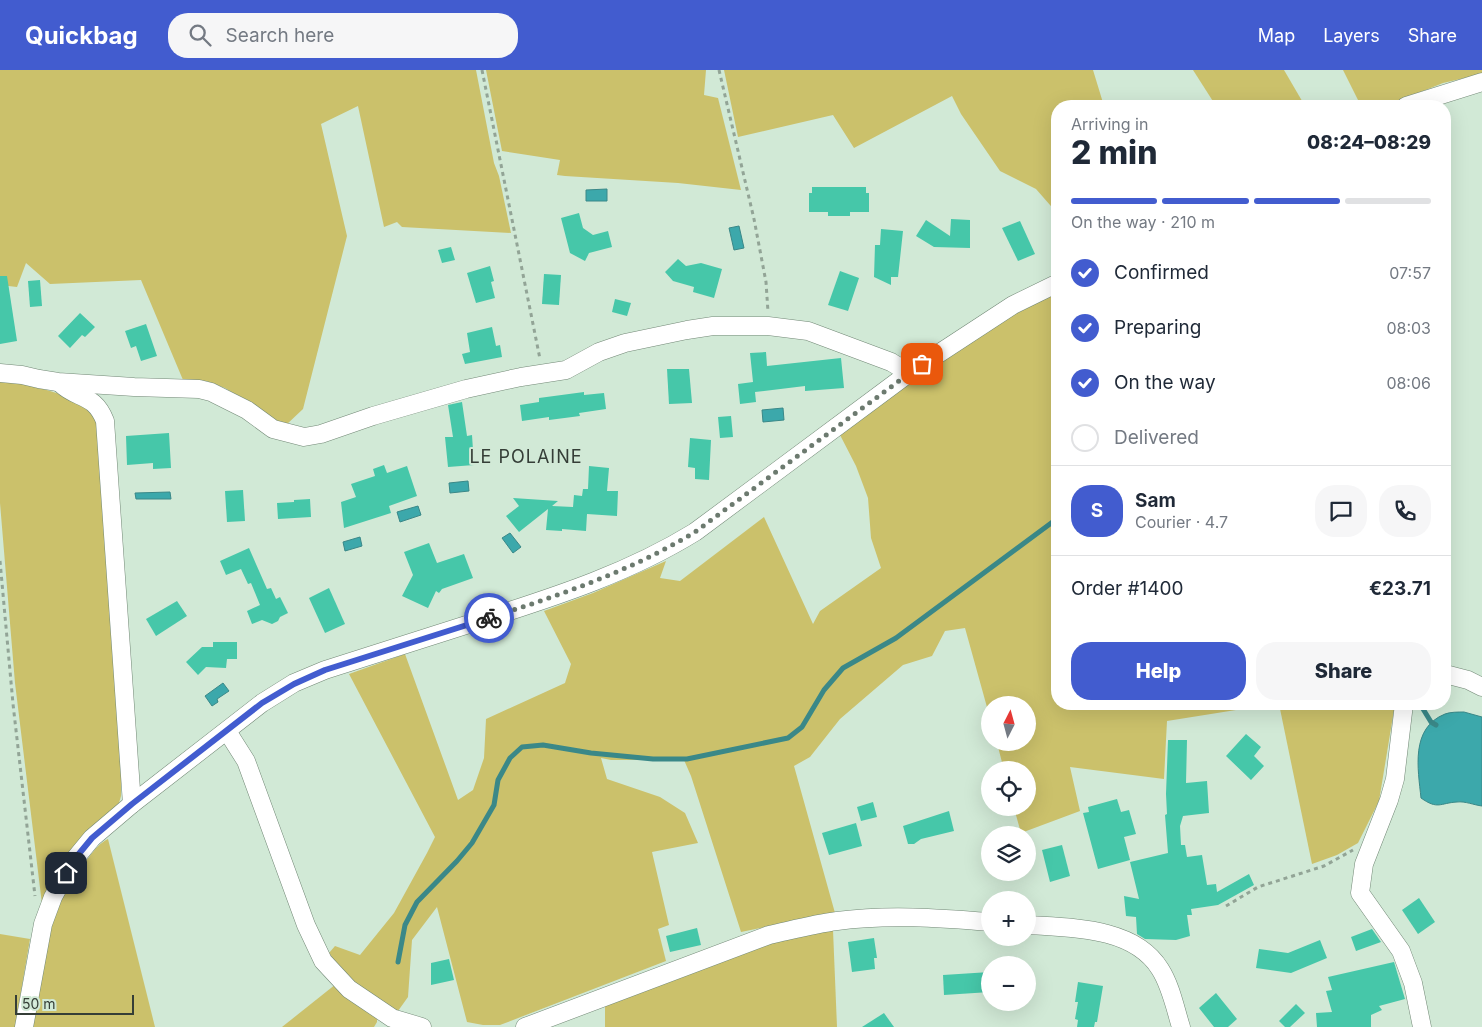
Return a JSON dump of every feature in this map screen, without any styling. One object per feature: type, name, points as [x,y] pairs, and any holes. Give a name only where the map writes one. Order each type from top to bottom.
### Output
[{"type":"street","points":[[1425,100],[1482,82]]},
{"type":"street","points":[[24,1027],[43,924],[53,897],[73,861],[92,838],[132,804],[262,703],[294,684],[325,670],[546,599],[622,571],[663,552],[695,532],[909,373],[1013,305],[1051,286]]},
{"type":"street","points":[[0,373],[22,374],[38,380],[58,382],[211,392],[247,410],[273,429],[304,437],[321,434],[373,416],[466,389],[521,377],[566,370],[599,352],[625,343],[658,335],[713,326],[768,326],[808,332],[891,362],[909,373]]},
{"type":"street","points":[[58,382],[66,389],[92,401],[98,407],[105,421],[132,804]]},
{"type":"street","points":[[1451,676],[1468,680],[1482,687]]},
{"type":"street","points":[[1403,710],[1395,778],[1389,800],[1364,864],[1360,893],[1401,951],[1413,983],[1422,1027]]},
{"type":"street","points":[[227,731],[246,761],[306,924],[322,961],[349,989],[392,1018],[422,1027]]},
{"type":"street","points":[[525,1027],[761,938],[807,926],[876,917],[946,918],[981,921]]},
{"type":"street","points":[[1036,926],[1103,933],[1135,945],[1152,958],[1163,974],[1181,1027]]},
{"type":"path","points":[[482,70],[543,374]]},
{"type":"path","points":[[719,70],[758,238],[767,294],[768,326]]},
{"type":"path","points":[[0,561],[13,704],[37,914],[43,924]]},
{"type":"path","points":[[1226,906],[1258,888],[1324,866],[1373,838]]},
{"type":"shaded area","points":[[0,70],[476,70],[494,163],[499,176],[511,233],[402,227],[397,222],[384,227],[358,106],[321,124],[347,236],[303,409],[285,426],[272,422],[263,412],[225,388],[206,381],[183,380],[141,280],[50,284],[26,263],[17,287],[0,285]]},
{"type":"shaded area","points":[[486,70],[706,70],[704,95],[718,98],[741,190],[678,183],[557,175],[560,160],[502,151]]},
{"type":"shaded area","points":[[724,70],[1093,70],[1102,100],[1051,100],[1051,206],[1036,189],[1000,171],[961,114],[952,96],[854,148],[833,115],[738,137]]},
{"type":"shaded area","points":[[1193,70],[1284,70],[1302,100],[1212,100]]},
{"type":"shaded area","points":[[1343,70],[1482,70],[1482,74],[1443,83],[1401,100],[1358,100]]},
{"type":"shaded area","points":[[1051,296],[1051,710],[1236,710],[1167,721],[1164,779],[1070,767],[1080,811],[1036,827],[1019,826],[1016,816],[1036,816],[1036,761],[1002,761],[999,751],[1036,751],[1036,696],[984,696],[965,628],[945,631],[932,656],[903,665],[840,719],[810,757],[794,766],[835,913],[741,932],[691,776],[684,760],[611,760],[601,758],[607,779],[660,797],[685,813],[698,843],[652,852],[669,925],[658,929],[666,961],[500,1025],[483,1025],[467,1022],[437,907],[412,940],[408,997],[398,1011],[375,998],[347,978],[329,953],[335,946],[360,955],[394,913],[435,837],[349,674],[405,654],[458,800],[473,790],[484,758],[486,719],[565,683],[571,664],[544,611],[593,593],[666,561],[660,578],[680,581],[764,517],[813,624],[820,611],[881,568],[871,538],[868,498],[856,466],[839,433],[948,354],[1015,314]]},
{"type":"shaded area","points":[[0,381],[19,383],[80,402],[95,416],[99,427],[121,769],[121,796],[119,803],[88,832],[42,904],[15,683],[0,503]]},
{"type":"shaded area","points":[[1280,710],[1394,710],[1379,801],[1358,843],[1337,855],[1312,864]]},
{"type":"shaded area","points":[[108,839],[155,1027],[32,1027],[43,959],[55,915],[75,875],[102,842]]},
{"type":"shaded area","points":[[833,930],[837,1027],[605,1027],[605,1002],[767,942]]},
{"type":"shaded area","points":[[0,934],[30,939],[15,1027],[0,1027]]},
{"type":"shaded area","points":[[336,984],[377,1016],[377,1022],[374,1027],[282,1027]]},
{"type":"water","points":[[607,189],[607,201],[586,201],[586,190]]},
{"type":"water","points":[[739,226],[744,248],[734,250],[729,228]]},
{"type":"water","points":[[783,408],[784,420],[763,422],[762,410]]},
{"type":"water","points":[[468,481],[469,491],[450,493],[449,483]]},
{"type":"water","points":[[170,492],[171,499],[136,499],[135,493]]},
{"type":"water","points":[[418,506],[421,515],[400,522],[397,512]]},
{"type":"water","points":[[510,533],[521,547],[513,553],[502,538]]},
{"type":"water","points":[[360,537],[362,546],[345,551],[343,542]]},
{"type":"water","points":[[223,683],[229,691],[217,699],[218,702],[212,706],[205,696]]},
{"type":"water","points":[[1464,712],[1482,717],[1482,806],[1460,802],[1439,805],[1431,804],[1421,798],[1418,762],[1421,739],[1426,729],[1434,720],[1447,713]]},
{"type":"building","points":[[812,187],[866,187],[866,193],[869,193],[869,212],[850,212],[850,216],[828,216],[828,212],[809,212],[809,193],[812,193]]},
{"type":"building","points":[[579,213],[583,228],[593,235],[608,231],[612,247],[589,253],[585,261],[570,253],[561,218]]},
{"type":"building","points":[[951,219],[970,220],[970,248],[934,247],[916,236],[926,220],[950,236]]},
{"type":"building","points":[[1020,221],[1035,254],[1018,261],[1002,228]]},
{"type":"building","points":[[881,229],[903,231],[898,277],[891,277],[891,285],[874,277],[875,245],[880,245]]},
{"type":"building","points":[[451,247],[455,260],[442,263],[438,250]]},
{"type":"building","points":[[678,259],[686,266],[701,263],[722,269],[714,298],[693,292],[694,287],[673,281],[665,272]]},
{"type":"building","points":[[490,266],[494,281],[491,282],[495,298],[476,303],[467,273]]},
{"type":"building","points":[[840,271],[859,278],[848,311],[828,305]]},
{"type":"building","points":[[544,274],[561,275],[559,305],[542,304]]},
{"type":"building","points":[[0,276],[7,276],[17,341],[0,344]]},
{"type":"building","points":[[40,280],[42,306],[30,307],[28,281]]},
{"type":"building","points":[[615,299],[631,303],[627,316],[612,312]]},
{"type":"building","points":[[80,313],[95,327],[85,337],[82,335],[70,348],[58,336]]},
{"type":"building","points":[[146,324],[157,356],[141,361],[136,346],[131,348],[125,331]]},
{"type":"building","points":[[492,327],[496,346],[500,345],[502,357],[465,364],[462,354],[470,352],[467,333]]},
{"type":"building","points":[[766,352],[767,366],[841,358],[844,388],[805,391],[805,386],[755,392],[756,402],[740,404],[738,384],[753,382],[750,353]]},
{"type":"building","points":[[667,369],[689,369],[692,403],[669,404]]},
{"type":"building","points":[[584,392],[584,395],[604,393],[606,409],[579,413],[580,416],[549,420],[549,417],[522,421],[520,405],[539,402],[539,398]]},
{"type":"building","points":[[462,402],[467,436],[472,435],[474,465],[448,467],[445,437],[453,437],[448,405]]},
{"type":"building","points":[[731,416],[733,437],[720,438],[718,417]]},
{"type":"building","points":[[169,433],[171,468],[153,469],[153,463],[127,465],[126,436]]},
{"type":"building","points":[[690,438],[711,440],[709,480],[695,479],[695,468],[688,467]]},
{"type":"building","points":[[384,465],[387,473],[407,466],[417,496],[389,506],[391,513],[344,528],[341,502],[356,497],[351,484],[375,476],[373,469]]},
{"type":"building","points":[[589,466],[609,468],[607,491],[618,491],[617,516],[587,514],[586,531],[546,530],[548,509],[519,532],[506,516],[519,506],[513,498],[558,501],[552,506],[573,507],[574,495],[582,496],[583,489],[588,489]]},
{"type":"building","points":[[243,490],[245,521],[227,522],[225,491]]},
{"type":"building","points":[[310,499],[311,517],[278,519],[277,503]]},
{"type":"building","points":[[429,543],[437,563],[464,554],[473,578],[442,589],[439,593],[436,591],[428,608],[402,596],[413,575],[404,552]]},
{"type":"building","points":[[249,548],[267,589],[271,588],[276,599],[280,597],[288,613],[272,624],[262,620],[252,624],[247,611],[260,605],[251,583],[248,584],[241,569],[226,575],[220,561]]},
{"type":"building","points":[[329,588],[345,624],[325,633],[309,598]]},
{"type":"building","points":[[177,601],[187,616],[156,636],[146,619]]},
{"type":"building","points":[[213,642],[237,642],[237,659],[227,659],[226,668],[206,667],[198,675],[186,662],[202,647],[213,647]]},
{"type":"building","points":[[1246,734],[1261,747],[1254,756],[1264,766],[1251,780],[1226,756]]},
{"type":"building","points":[[1168,740],[1187,740],[1186,783],[1207,781],[1209,813],[1183,816],[1180,826],[1181,845],[1185,845],[1187,857],[1202,855],[1207,885],[1216,884],[1217,892],[1249,874],[1254,885],[1218,905],[1191,909],[1192,915],[1187,915],[1190,936],[1176,940],[1145,939],[1137,934],[1136,917],[1126,916],[1124,896],[1139,899],[1130,862],[1168,853],[1165,815],[1167,814]]},
{"type":"building","points":[[1117,799],[1121,812],[1129,810],[1136,834],[1124,837],[1130,860],[1098,869],[1083,813],[1089,812],[1088,807]]},
{"type":"building","points":[[873,802],[877,817],[861,821],[857,807]]},
{"type":"building","points":[[949,811],[954,831],[921,839],[914,844],[908,844],[903,826]]},
{"type":"building","points":[[856,823],[862,846],[829,855],[822,833]]},
{"type":"building","points":[[1062,845],[1070,876],[1050,882],[1042,850]]},
{"type":"building","points":[[1419,898],[1435,922],[1418,934],[1402,910]]},
{"type":"building","points":[[697,928],[701,945],[670,952],[666,936]]},
{"type":"building","points":[[1372,929],[1381,942],[1356,951],[1351,937]]},
{"type":"building","points":[[874,938],[877,958],[874,958],[875,969],[852,972],[848,942]]},
{"type":"building","points":[[1320,940],[1327,958],[1291,973],[1256,968],[1259,949],[1288,953]]},
{"type":"building","points":[[449,959],[454,980],[431,985],[431,963]]},
{"type":"building","points":[[1394,962],[1405,999],[1379,1006],[1382,1010],[1371,1015],[1371,1027],[1317,1027],[1316,1013],[1332,1012],[1326,991],[1332,990],[1328,977]]},
{"type":"building","points":[[981,973],[981,993],[944,995],[943,975]]},
{"type":"building","points":[[1078,982],[1103,986],[1097,1022],[1095,1022],[1094,1027],[1077,1027],[1078,1020],[1075,1019],[1078,1002],[1075,1002]]},
{"type":"building","points":[[1216,993],[1237,1019],[1228,1027],[1214,1027],[1199,1008]]},
{"type":"building","points":[[1296,1004],[1305,1013],[1290,1027],[1285,1027],[1279,1021]]},
{"type":"building","points":[[884,1013],[894,1027],[862,1027]]},
{"type":"waterway","points":[[398,962],[405,925],[417,902],[472,843],[494,805],[498,780],[510,758],[522,747],[543,745],[591,753],[653,759],[687,759],[788,738],[802,727],[824,690],[843,668],[896,638],[1051,523]]},
{"type":"waterway","points":[[1424,710],[1431,722],[1436,725]]},
{"type":"way so far","points":[[489,618],[622,571],[663,552],[695,532],[922,364]]},
{"type":"district","name":"LE POLAINE","points":[[526,456]]},
{"type":"route","points":[[66,873],[73,861],[92,838],[132,804],[262,703],[294,684],[325,670],[489,618]]}]
